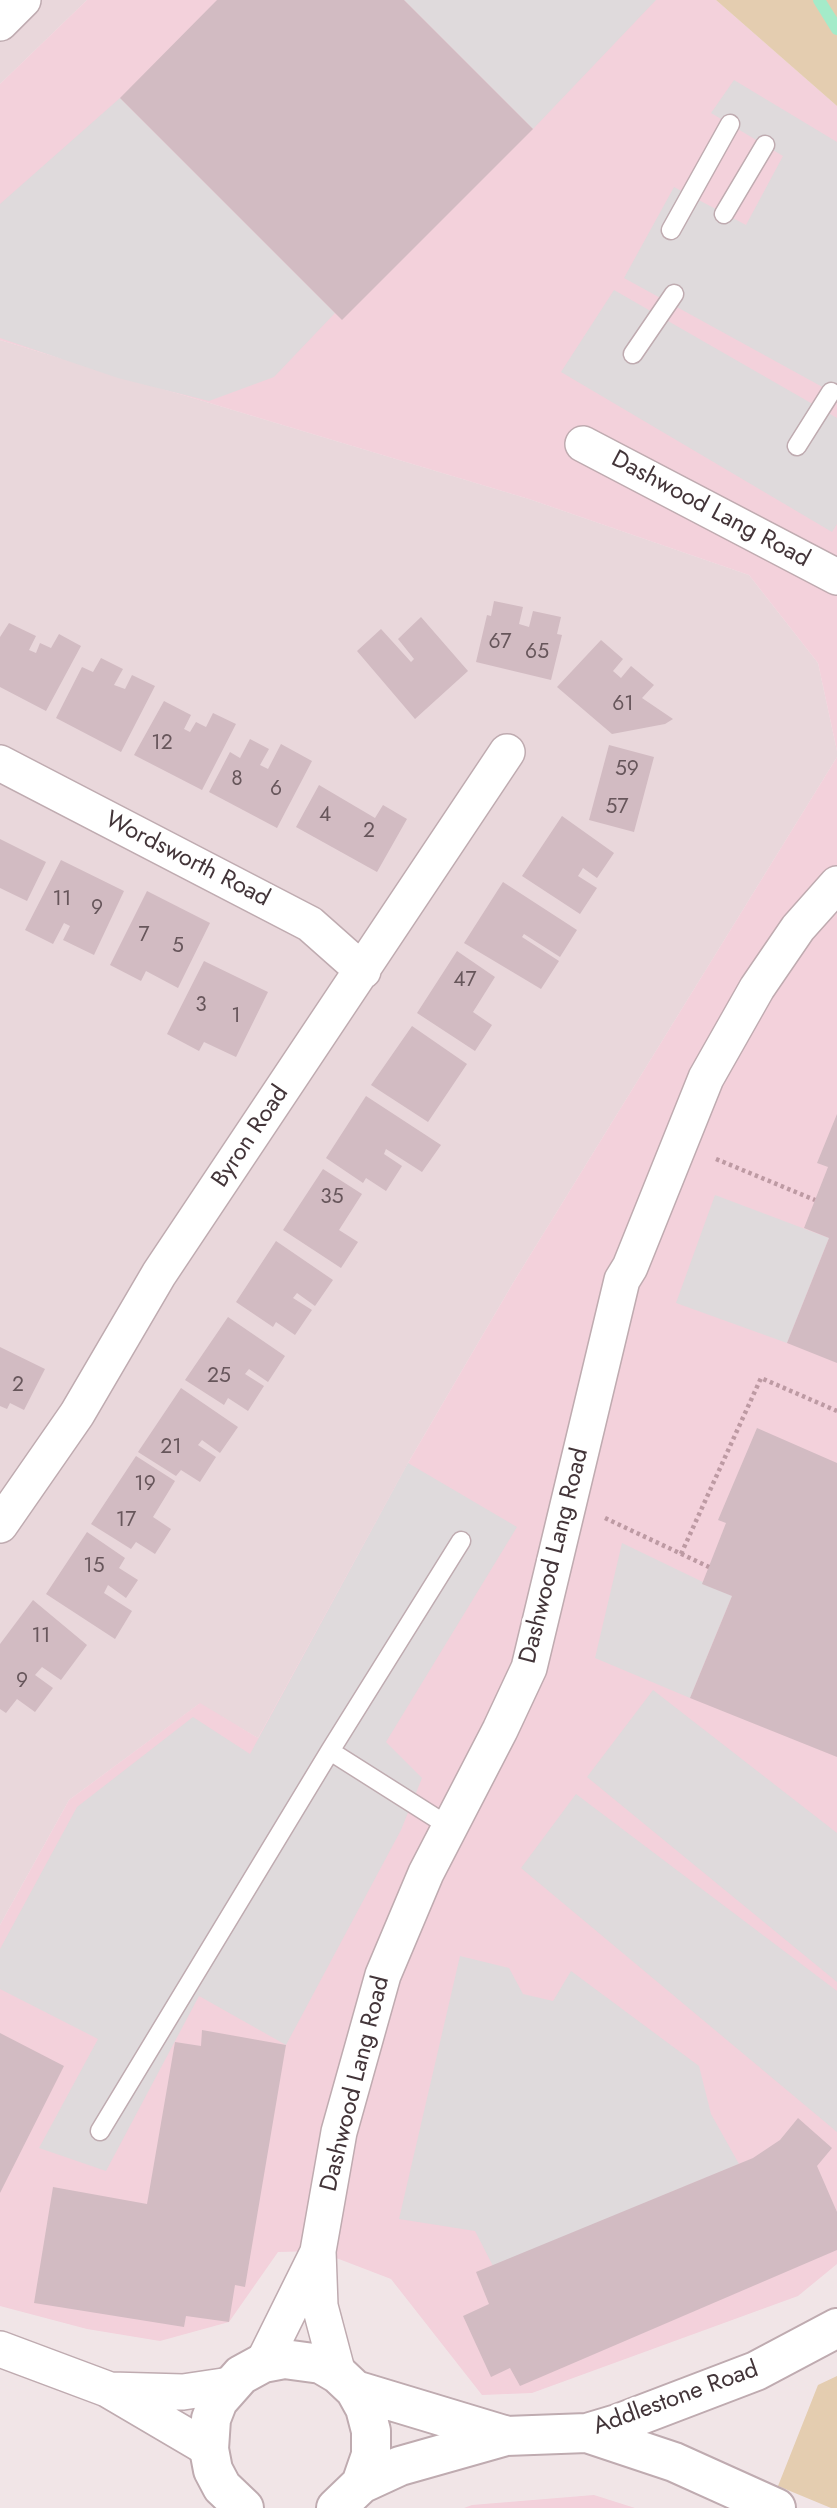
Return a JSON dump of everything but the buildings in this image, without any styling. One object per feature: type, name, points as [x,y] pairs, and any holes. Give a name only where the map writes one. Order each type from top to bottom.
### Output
[{"type":"street","points":[[0,23],[23,0]]},
{"type":"street","name":"Dashwood Lang Road","points":[[583,444],[837,577]]},
{"type":"street","name":"Byron Road","points":[[5,1510],[77,1414],[159,1274],[507,752]]},
{"type":"street","name":"Wordsworth Road","points":[[0,763],[310,924],[363,971]]},
{"type":"street","name":"Dashwood Lang Road","points":[[346,2382],[320,2306],[318,2251],[339,2132],[383,1975],[414,1897],[528,1668],[622,1280],[630,1268],[706,1078],[757,988],[798,929],[837,884]]},
{"type":"street","name":"Dashwood Lang Road","points":[[263,2363],[318,2251]]},
{"type":"street","name":"Addlestone Road","points":[[349,2496],[400,2466],[506,2436],[587,2433],[756,2371],[837,2328]]},
{"type":"street","points":[[0,2349],[107,2389],[209,2449]]},
{"type":"street","name":"Addlestone Road","points":[[263,2363],[303,2359],[346,2382],[506,2436]]},
{"type":"street","points":[[107,2389],[183,2392],[230,2385],[263,2363]]},
{"type":"street","points":[[346,2382],[365,2408],[372,2431],[372,2455],[349,2496]]},
{"type":"street","points":[[230,2385],[211,2419],[209,2449],[213,2470],[222,2487],[239,2507]]},
{"type":"street","points":[[587,2433],[674,2462],[776,2508]]},
{"type":"lane","points":[[671,230],[730,124]]},
{"type":"lane","points":[[724,214],[765,145]]},
{"type":"lane","points":[[633,354],[674,294]]},
{"type":"lane","points":[[797,446],[831,391]]},
{"type":"lane","points":[[100,2131],[330,1751],[461,1541]]},
{"type":"lane","points":[[330,1751],[450,1826]]},
{"type":"path","points":[[679,1143],[815,1200]]},
{"type":"path","points":[[681,1554],[761,1378],[837,1411]]},
{"type":"path","points":[[570,1502],[709,1567]]},
{"type":"shaded area","points":[[0,0],[87,0],[0,84]]},
{"type":"shaded area","points":[[87,0],[716,0],[837,106],[837,751],[818,663],[749,575],[529,499],[0,340],[0,84]]},
{"type":"shaded area","points":[[404,0],[656,0],[533,129]]},
{"type":"shaded area","points":[[716,0],[837,0],[837,106]]},
{"type":"shaded area","points":[[734,80],[837,142],[837,395],[624,278],[674,187],[746,225],[783,156],[711,113]]},
{"type":"shaded area","points":[[120,98],[335,313],[274,377],[209,401],[118,378],[0,338],[0,204]]},
{"type":"shaded area","points":[[614,290],[837,418],[837,524],[832,532],[561,372]]},
{"type":"shaded area","points":[[0,340],[529,499],[749,575],[818,663],[837,757],[513,1283],[408,1463],[258,1738],[199,1704],[69,1800],[0,1925]]},
{"type":"shaded area","points":[[837,757],[837,2264],[798,2296],[532,2393],[482,2395],[391,2279],[318,2251],[278,2252],[229,2322],[160,2341],[87,2329],[0,2306],[0,1925],[69,1800],[200,1703],[258,1738],[408,1463],[513,1283]]},
{"type":"shaded area","points":[[715,1195],[829,1238],[787,1343],[676,1303]]},
{"type":"shaded area","points":[[408,1463],[517,1527],[386,1742],[422,1778],[401,1830],[286,2045],[199,1996],[106,2171],[39,2148],[98,2039],[0,1989],[0,1949],[77,1807],[193,1717],[250,1754]]},
{"type":"shaded area","points":[[622,1543],[732,1596],[690,1698],[595,1658]]},
{"type":"shaded area","points":[[653,1690],[837,1833],[837,1982],[587,1777]]},
{"type":"shaded area","points":[[576,1794],[837,1991],[837,2132],[521,1868]]},
{"type":"shaded area","points":[[460,1956],[509,1968],[523,1994],[553,2001],[571,1971],[699,2066],[711,2114],[739,2164],[493,2266],[475,2231],[399,2219]]},
{"type":"shaded area","points":[[837,2376],[837,2508],[831,2508],[778,2486],[818,2385]]},
{"type":"shaded area","points":[[594,2495],[635,2508],[464,2508],[472,2505]]},
{"type":"waterway","points":[[819,0],[837,29]]}]
